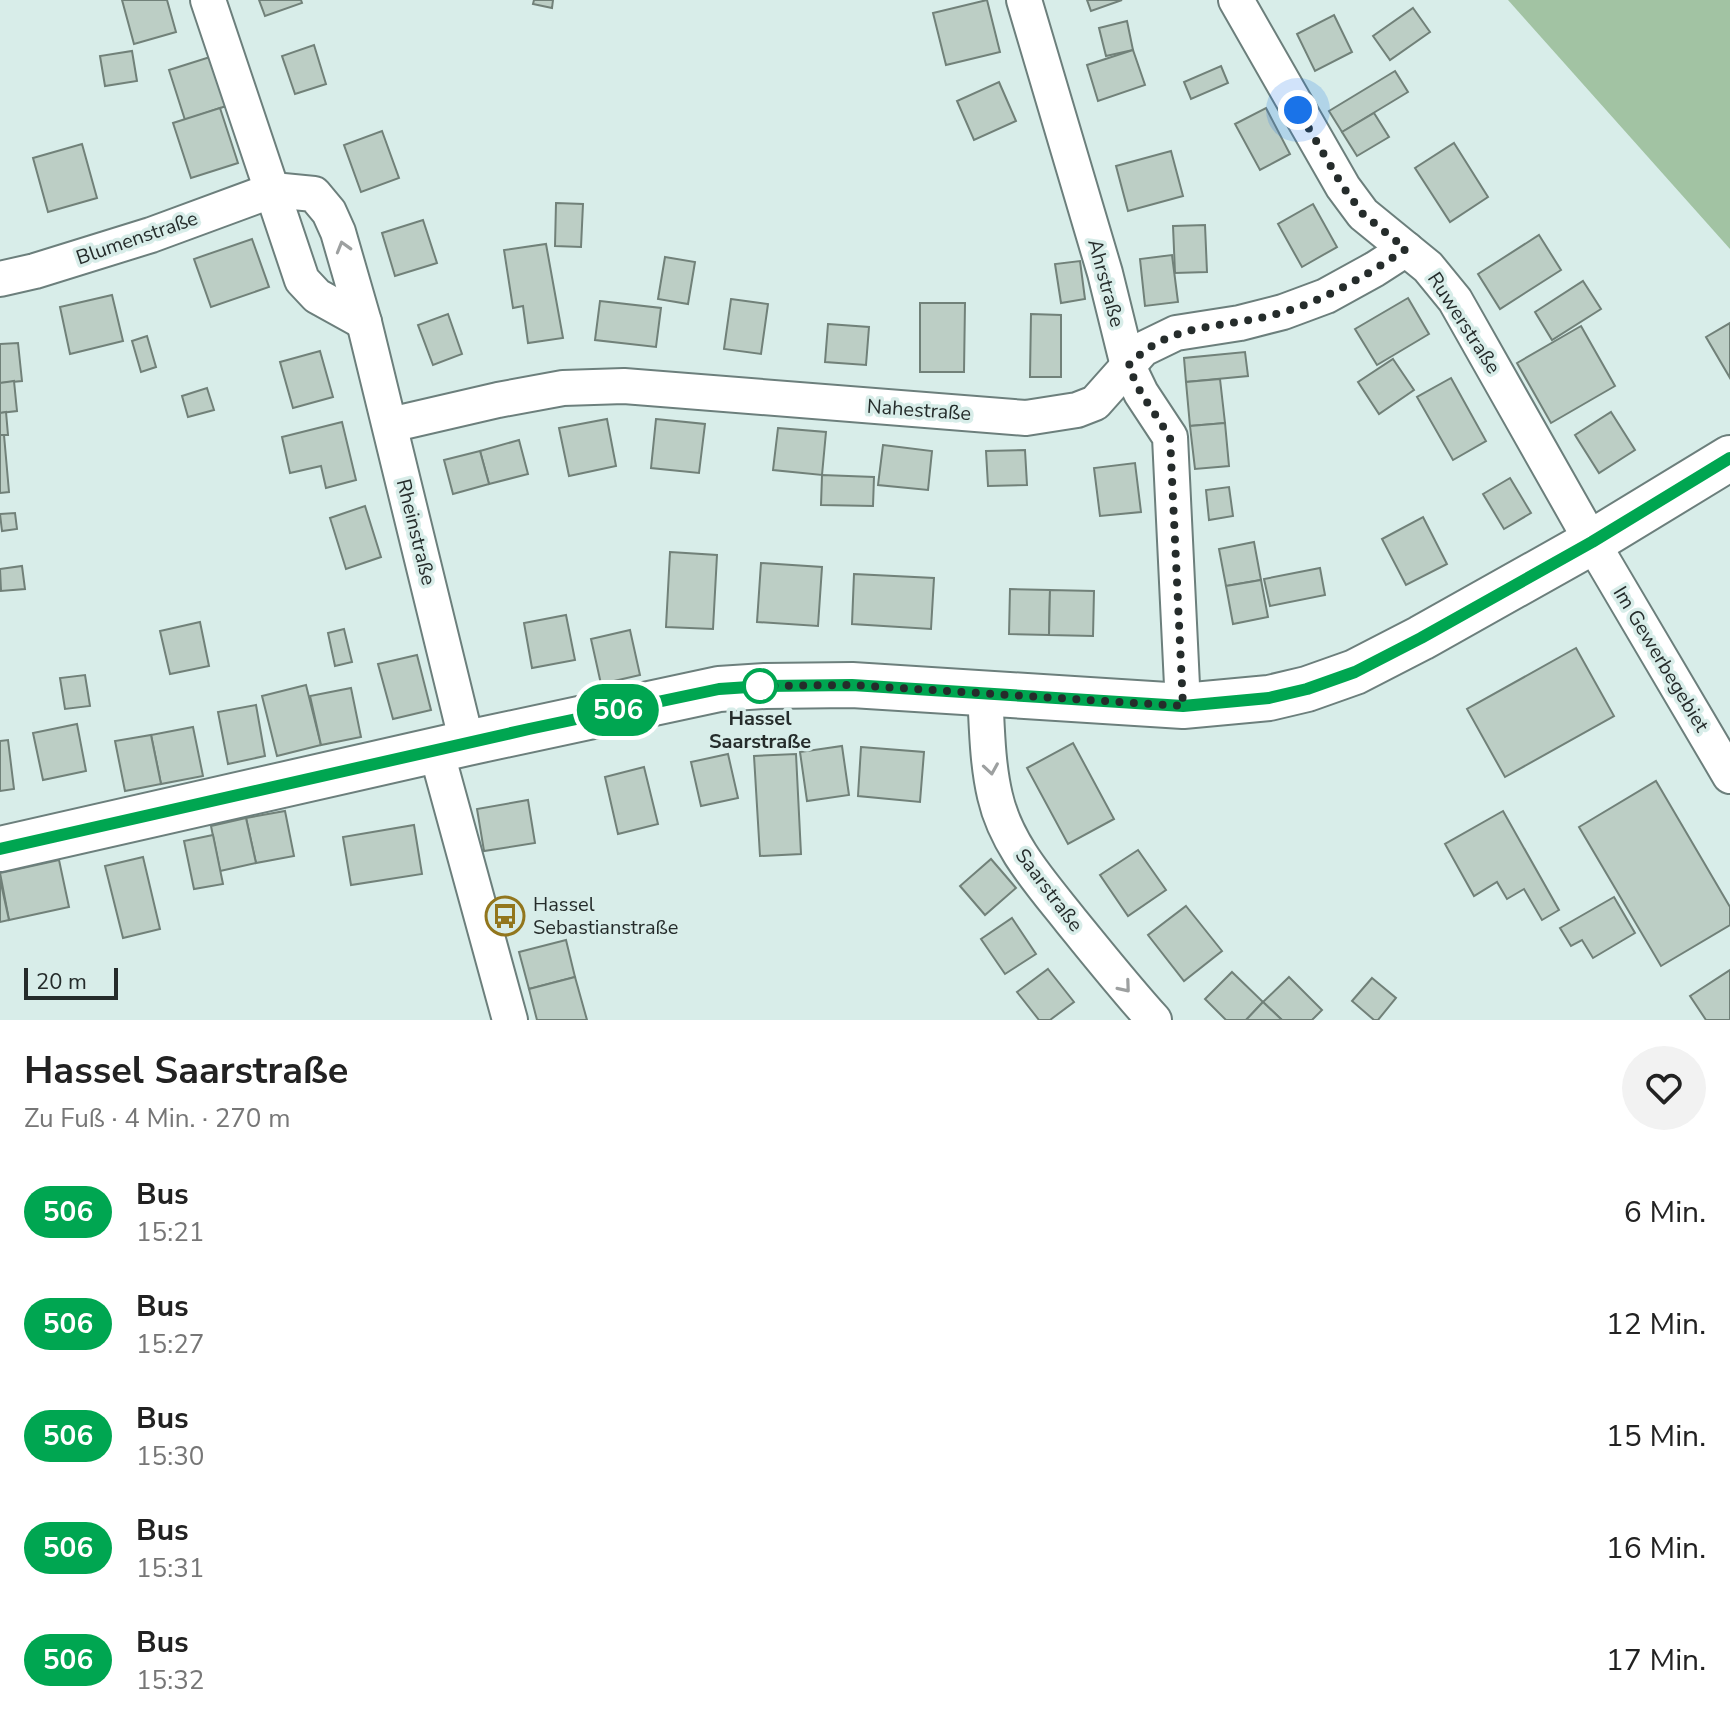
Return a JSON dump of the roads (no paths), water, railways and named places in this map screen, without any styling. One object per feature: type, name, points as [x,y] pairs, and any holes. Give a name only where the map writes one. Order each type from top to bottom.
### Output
[{"type":"street","points":[[208,0],[302,280],[317,296],[364,322]]},
{"type":"street","name":"Ahrstraße","points":[[1024,0],[1105,273],[1128,366],[1141,393],[1170,437],[1183,706]]},
{"type":"street","name":"Ruwerstraße","points":[[1236,0],[1343,187],[1363,214],[1428,267],[1455,300],[1592,542]]},
{"type":"street","name":"Blumenstraße","points":[[0,279],[151,235],[273,190]]},
{"type":"street","name":"Rheinstraße","points":[[273,190],[314,194],[329,212],[338,232],[364,322],[390,425],[452,746],[510,1020]]},
{"type":"street","name":"Nahestraße","points":[[390,425],[563,388],[624,386],[1026,418],[1077,410],[1095,403],[1143,349],[1176,333],[1240,323],[1326,296],[1406,249]]},
{"type":"street","points":[[0,849],[719,689],[852,685],[1183,706],[1269,698],[1355,672],[1592,542],[1730,458]]},
{"type":"street","name":"Im Gewerbegebiet","points":[[1592,542],[1730,776]]},
{"type":"street","name":"Saarstraße","points":[[985,692],[989,756],[996,798],[1009,835],[1029,868],[1154,1020]]},
{"type":"place","name":"Hassel Saarstraße","points":[[760,686]]},
{"type":"place","name":"Hassel Sebastianstraße","points":[[505,916]]}]
